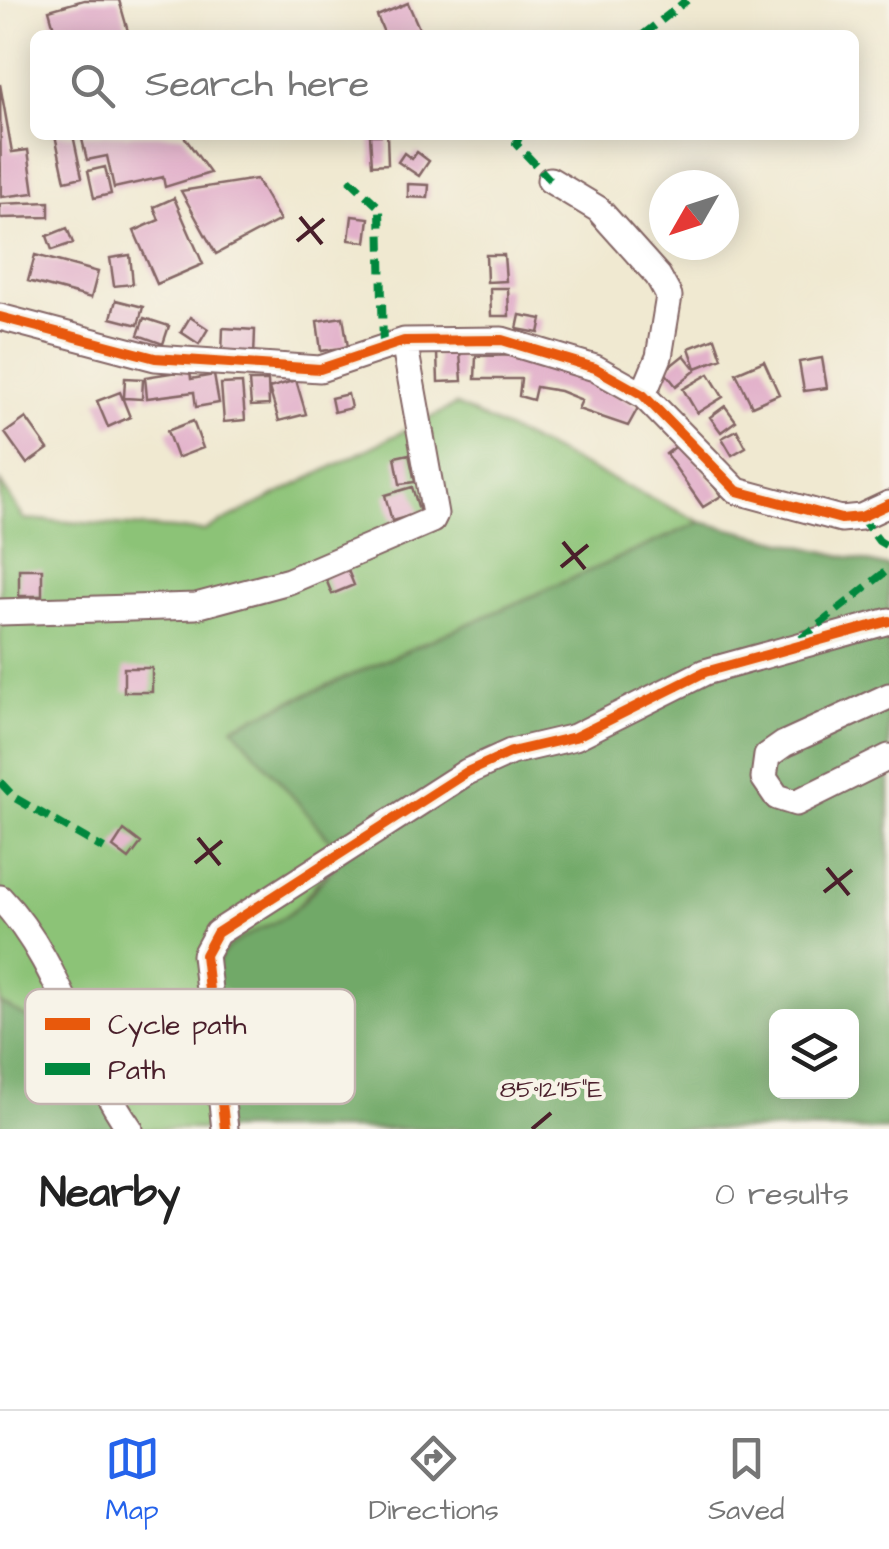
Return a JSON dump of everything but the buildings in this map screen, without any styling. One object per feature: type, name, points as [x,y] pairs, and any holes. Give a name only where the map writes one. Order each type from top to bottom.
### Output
[{"type":"street","points":[[550,180],[598,209],[658,276],[669,296],[659,357],[642,394]]},
{"type":"street","points":[[0,316],[155,358],[254,366],[320,369],[404,342],[470,338],[517,344],[594,368],[642,394],[737,491],[841,519],[862,517],[889,504]]},
{"type":"street","points":[[0,612],[196,606],[289,581],[432,520],[435,514],[404,342]]},
{"type":"street","points":[[209,989],[205,955],[217,933],[467,772],[511,752],[575,737],[705,672],[889,621]]},
{"type":"street","points":[[889,696],[784,744],[767,756],[764,778],[777,797],[796,803],[889,757]]},
{"type":"street","points":[[0,898],[21,920],[61,989]]},
{"type":"street","points":[[112,1104],[130,1129]]},
{"type":"street","points":[[221,1104],[224,1129]]},
{"type":"green space","points":[[456,405],[701,522],[234,726],[340,852],[292,912],[221,958],[209,989],[25,989],[25,1017],[0,1003],[0,482],[24,519],[204,531]]},
{"type":"green space","points":[[701,522],[889,567],[889,1129],[207,1129],[211,1104],[355,1104],[355,989],[212,989],[213,975],[225,952],[308,897],[344,856],[233,727]]},
{"type":"green space","points":[[0,1003],[25,1017],[25,1104],[106,1104],[123,1129],[0,1129]]},
{"type":"green space","points":[[106,1104],[211,1104],[206,1129],[123,1129]]},
{"type":"marked path","points":[[649,30],[687,0]]},
{"type":"marked path","points":[[518,140],[516,144],[550,180]]},
{"type":"marked path","points":[[349,179],[380,208],[383,347]]},
{"type":"marked path","points":[[861,517],[879,541],[889,547]]},
{"type":"marked path","points":[[801,639],[889,569]]},
{"type":"marked path","points":[[0,782],[15,798],[104,849]]},
{"type":"cycle path","points":[[0,317],[155,358],[320,369],[404,341],[502,340],[595,368],[643,395],[737,491],[841,519],[861,517],[889,504]]},
{"type":"cycle path","points":[[209,989],[205,955],[217,933],[467,772],[511,752],[575,737],[705,672],[889,621]]},
{"type":"cycle path","points":[[222,1104],[225,1129]]}]
